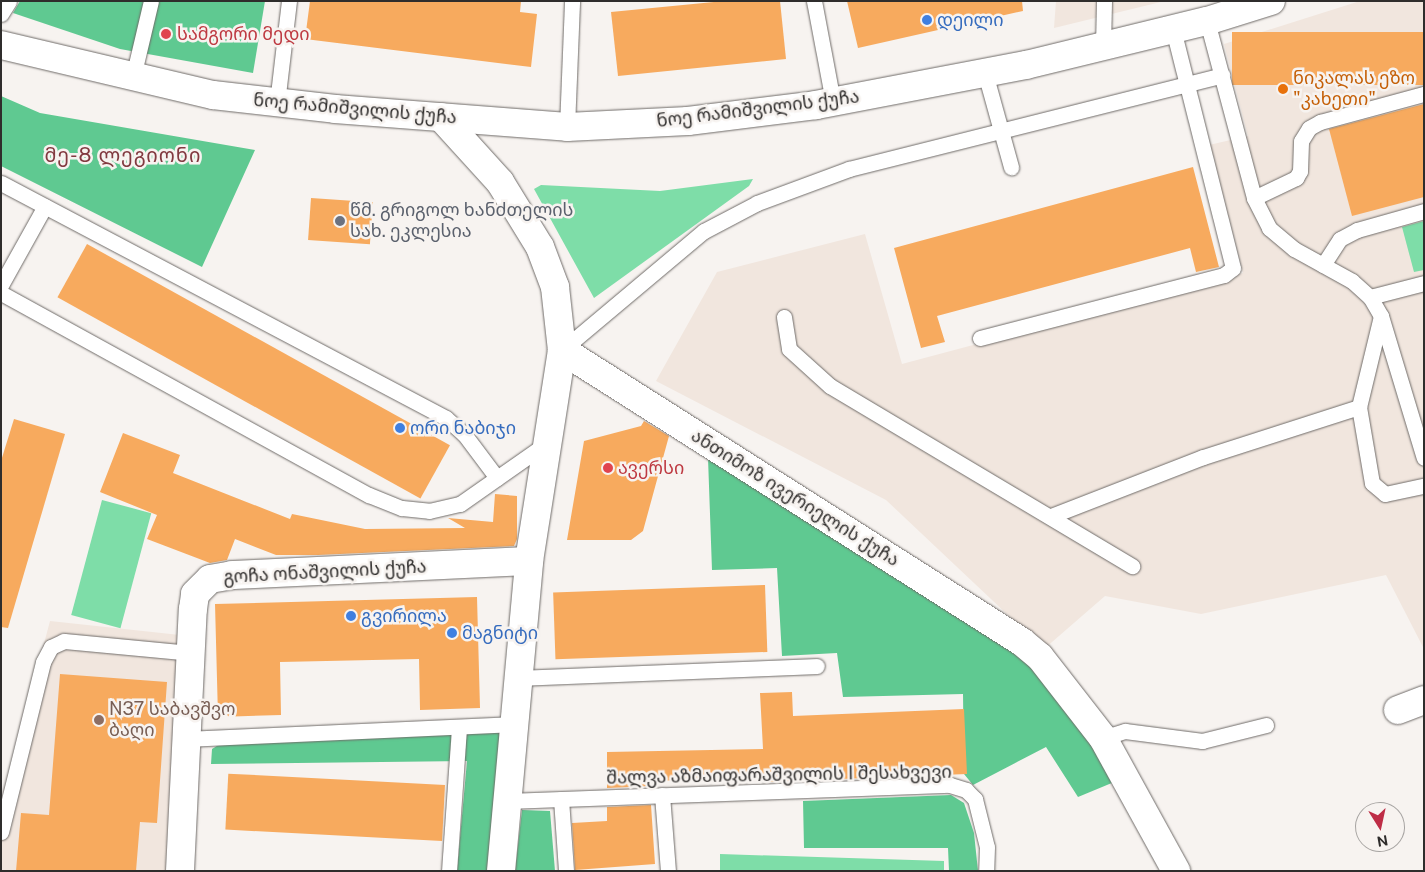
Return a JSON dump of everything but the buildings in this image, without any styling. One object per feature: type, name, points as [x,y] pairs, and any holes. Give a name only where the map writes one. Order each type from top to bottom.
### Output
[{"type":"street","name":"ნოე რამიშვილის ქუჩა","points":[[1,45],[213,95],[277,103],[567,127],[688,121],[832,102],[985,73],[1103,46],[1207,21],[1270,1]]},
{"type":"street","points":[[441,117],[500,182],[540,247],[555,287],[562,350],[529,561],[502,871]]},
{"type":"street","name":"ანთიმოზ ივერიელის ქუჩა","points":[[562,350],[1022,642],[1059,680],[1103,738],[1176,871]]},
{"type":"street","name":"გოჩა ონაშვილის ქუჩა","points":[[180,871],[190,653],[195,594],[210,579],[232,575],[529,561]]},
{"type":"street","points":[[1398,710],[1424,700]]},
{"type":"lane","points":[[1,14],[9,1]]},
{"type":"lane","points":[[133,77],[151,1]]},
{"type":"lane","points":[[277,103],[289,1]]},
{"type":"lane","points":[[567,127],[572,1]]},
{"type":"lane","points":[[814,1],[832,102]]},
{"type":"lane","points":[[1103,46],[1104,1]]},
{"type":"lane","points":[[1207,21],[1254,198],[1269,228],[1294,249],[1352,281],[1370,297],[1381,316],[1424,458]]},
{"type":"lane","points":[[980,338],[1229,273],[1233,262],[1173,29]]},
{"type":"lane","points":[[985,73],[1011,167]]},
{"type":"lane","points":[[562,350],[704,231],[757,203],[848,169],[1222,75]]},
{"type":"lane","points":[[1254,198],[1296,178],[1300,171],[1301,141],[1309,128],[1320,122],[1424,94]]},
{"type":"lane","points":[[1,182],[446,418],[464,434],[497,478]]},
{"type":"lane","points":[[1,285],[45,206]]},
{"type":"lane","points":[[1323,265],[1340,239],[1357,230],[1424,212]]},
{"type":"lane","points":[[1370,297],[1424,283]]},
{"type":"lane","points":[[1,293],[369,495],[402,508],[429,511],[460,504],[548,443]]},
{"type":"lane","points":[[1381,316],[1359,407],[1372,483],[1378,491],[1385,494],[1424,486]]},
{"type":"lane","points":[[784,317],[789,349],[830,386],[1132,566]]},
{"type":"lane","points":[[1051,516],[1203,457],[1359,407]]},
{"type":"lane","points":[[1,832],[42,662],[51,647],[64,641],[190,653]]},
{"type":"lane","points":[[518,678],[817,666]]},
{"type":"lane","points":[[187,739],[514,724]]},
{"type":"lane","points":[[1103,738],[1125,731],[1202,741],[1266,725]]},
{"type":"lane","points":[[450,871],[459,727]]},
{"type":"lane","name":"შალვა აზმაიფარაშვილის I შესახვევი","points":[[507,801],[950,785],[966,790],[975,799],[988,847],[986,871]]},
{"type":"lane","points":[[662,796],[668,871]]},
{"type":"lane","points":[[561,799],[566,871]]},
{"type":"shaded area","points":[[1056,1],[1165,1],[1054,28]]},
{"type":"shaded area","points":[[1360,1],[1424,1],[1424,649],[1386,575],[1201,614],[1105,596],[1044,649],[886,500],[656,381],[717,272],[865,234],[902,364],[1243,273],[1209,145],[1248,136],[1224,44]]},
{"type":"shaded area","name":"N37 საბავშვო ბაღი","points":[[50,621],[180,635],[166,871],[1,871],[1,805]]},
{"type":"green space","name":"სამგორი მედი","points":[[20,1],[265,1],[253,73],[120,49],[13,13]]},
{"type":"green space","points":[[1,96],[40,113],[255,150],[202,267],[1,166]]},
{"type":"green space","points":[[753,179],[749,186],[594,298],[534,189],[541,185],[660,191]]},
{"type":"green space","points":[[1424,221],[1424,270],[1414,272],[1402,227]]},
{"type":"green space","points":[[708,458],[1028,661],[1119,780],[1078,797],[1046,747],[973,785],[964,774],[963,694],[843,697],[837,653],[782,656],[777,568],[712,570]]},
{"type":"green space","points":[[102,500],[151,513],[120,628],[71,615]]},
{"type":"green space","points":[[487,732],[500,733],[490,871],[457,871],[467,761],[211,764],[212,749],[220,744]]},
{"type":"green space","points":[[951,795],[964,803],[974,833],[978,871],[949,871],[948,848],[804,848],[803,801]]},
{"type":"green space","points":[[522,810],[550,811],[555,871],[515,871]]},
{"type":"green space","points":[[720,854],[944,861],[944,871],[720,871]]},
{"type":"place","name":"დეილი","points":[[927,20]]},
{"type":"place","name":"სამგორი მედი","points":[[166,34]]},
{"type":"place","name":"ნიკალას ეზო \"კახეთი\"","points":[[1283,89]]},
{"type":"place","name":"წმ. გრიგოლ ხანძთელის სახ. ეკლესია","points":[[340,221]]},
{"type":"place","name":"ორი ნაბიჯი","points":[[400,428]]},
{"type":"place","name":"ავერსი","points":[[608,468]]},
{"type":"place","name":"გვირილა","points":[[351,616]]},
{"type":"place","name":"მაგნიტი","points":[[452,633]]},
{"type":"place","name":"N37 საბავშვო ბაღი","points":[[99,720]]},
{"type":"district","name":"მე-8 ლეგიონი","points":[[123,155]]}]
